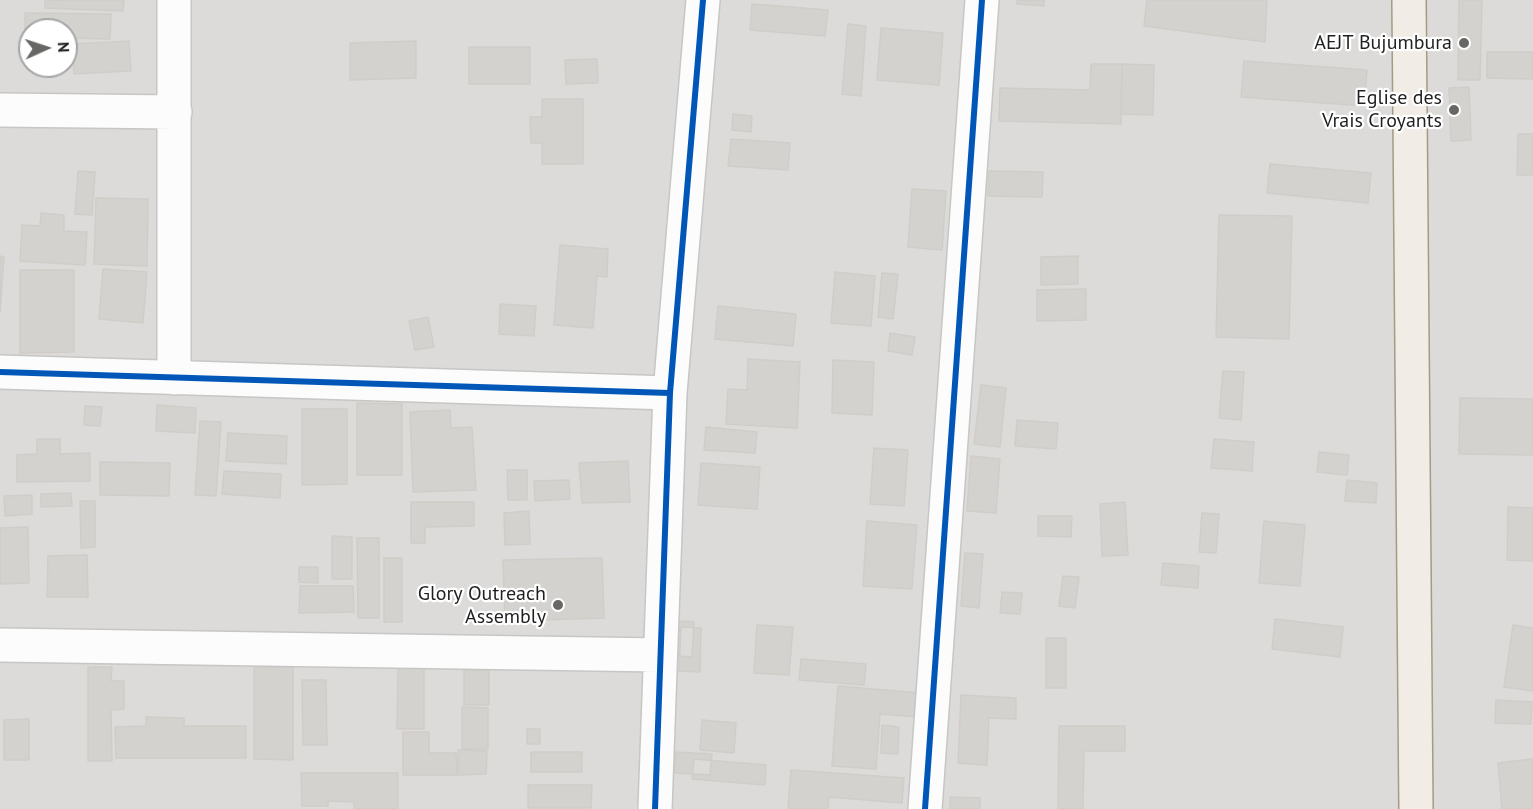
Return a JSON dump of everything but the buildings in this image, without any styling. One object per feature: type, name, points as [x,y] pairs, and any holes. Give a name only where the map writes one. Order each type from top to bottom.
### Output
[{"type":"main road","points":[[1409,0],[1416,809]]},
{"type":"street","points":[[174,0],[174,378]]},
{"type":"street","points":[[655,809],[670,393],[703,0]]},
{"type":"street","points":[[925,809],[982,0]]},
{"type":"street","points":[[0,110],[175,112]]},
{"type":"street","points":[[0,372],[670,393]]},
{"type":"street","points":[[0,645],[660,655]]},
{"type":"shaded area","points":[[0,0],[1533,0],[1533,809],[0,809]]},
{"type":"cycle path","points":[[655,809],[670,393],[703,0]]},
{"type":"cycle path","points":[[925,809],[982,0]]},
{"type":"cycle path","points":[[0,372],[670,393]]},
{"type":"place","name":"AEJT Bujumbura","points":[[1464,43]]},
{"type":"place","name":"Eglise des Vrais Croyants","points":[[1454,110]]},
{"type":"place","name":"Glory Outreach Assembly","points":[[558,605]]}]
